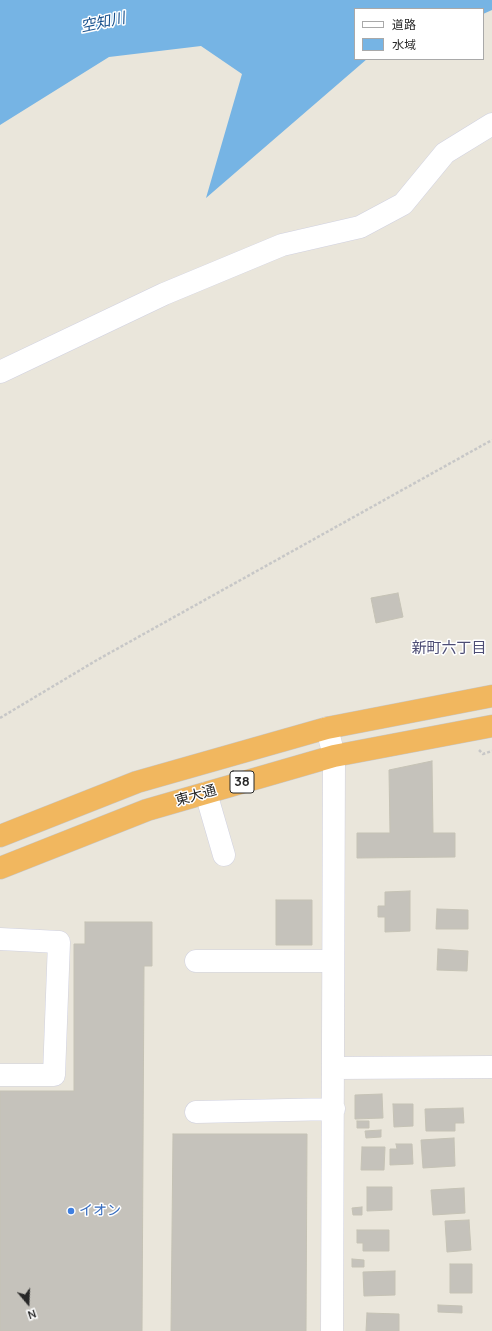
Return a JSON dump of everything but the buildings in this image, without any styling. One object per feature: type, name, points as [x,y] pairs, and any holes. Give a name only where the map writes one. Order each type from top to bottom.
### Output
[{"type":"highway","name":"38","points":[[0,836],[137,782],[327,728],[492,696]]},
{"type":"highway","name":"東大通","points":[[0,868],[147,810],[334,756],[492,726]]},
{"type":"street","points":[[0,372],[164,294],[282,245],[360,227],[403,204],[445,153],[492,124]]},
{"type":"street","points":[[327,728],[334,756],[332,961],[334,1068],[332,1331]]},
{"type":"street","points":[[206,793],[224,855]]},
{"type":"street","points":[[0,939],[59,942],[54,1075],[0,1075]]},
{"type":"street","points":[[196,960],[332,961]]},
{"type":"street","points":[[334,1068],[492,1066]]},
{"type":"street","points":[[196,1112],[334,1109]]},
{"type":"path","points":[[0,718],[97,660],[492,440]]},
{"type":"path","points":[[476,748],[483,754],[492,751]]},
{"type":"water","name":"空知川","points":[[0,0],[492,0],[492,10],[484,14],[484,8],[354,8],[354,60],[366,60],[206,198],[242,74],[201,46],[109,57],[0,125]]},
{"type":"place","name":"イオン","points":[[71,1211]]},
{"type":"district","name":"新町六丁目","points":[[449,649]]}]
